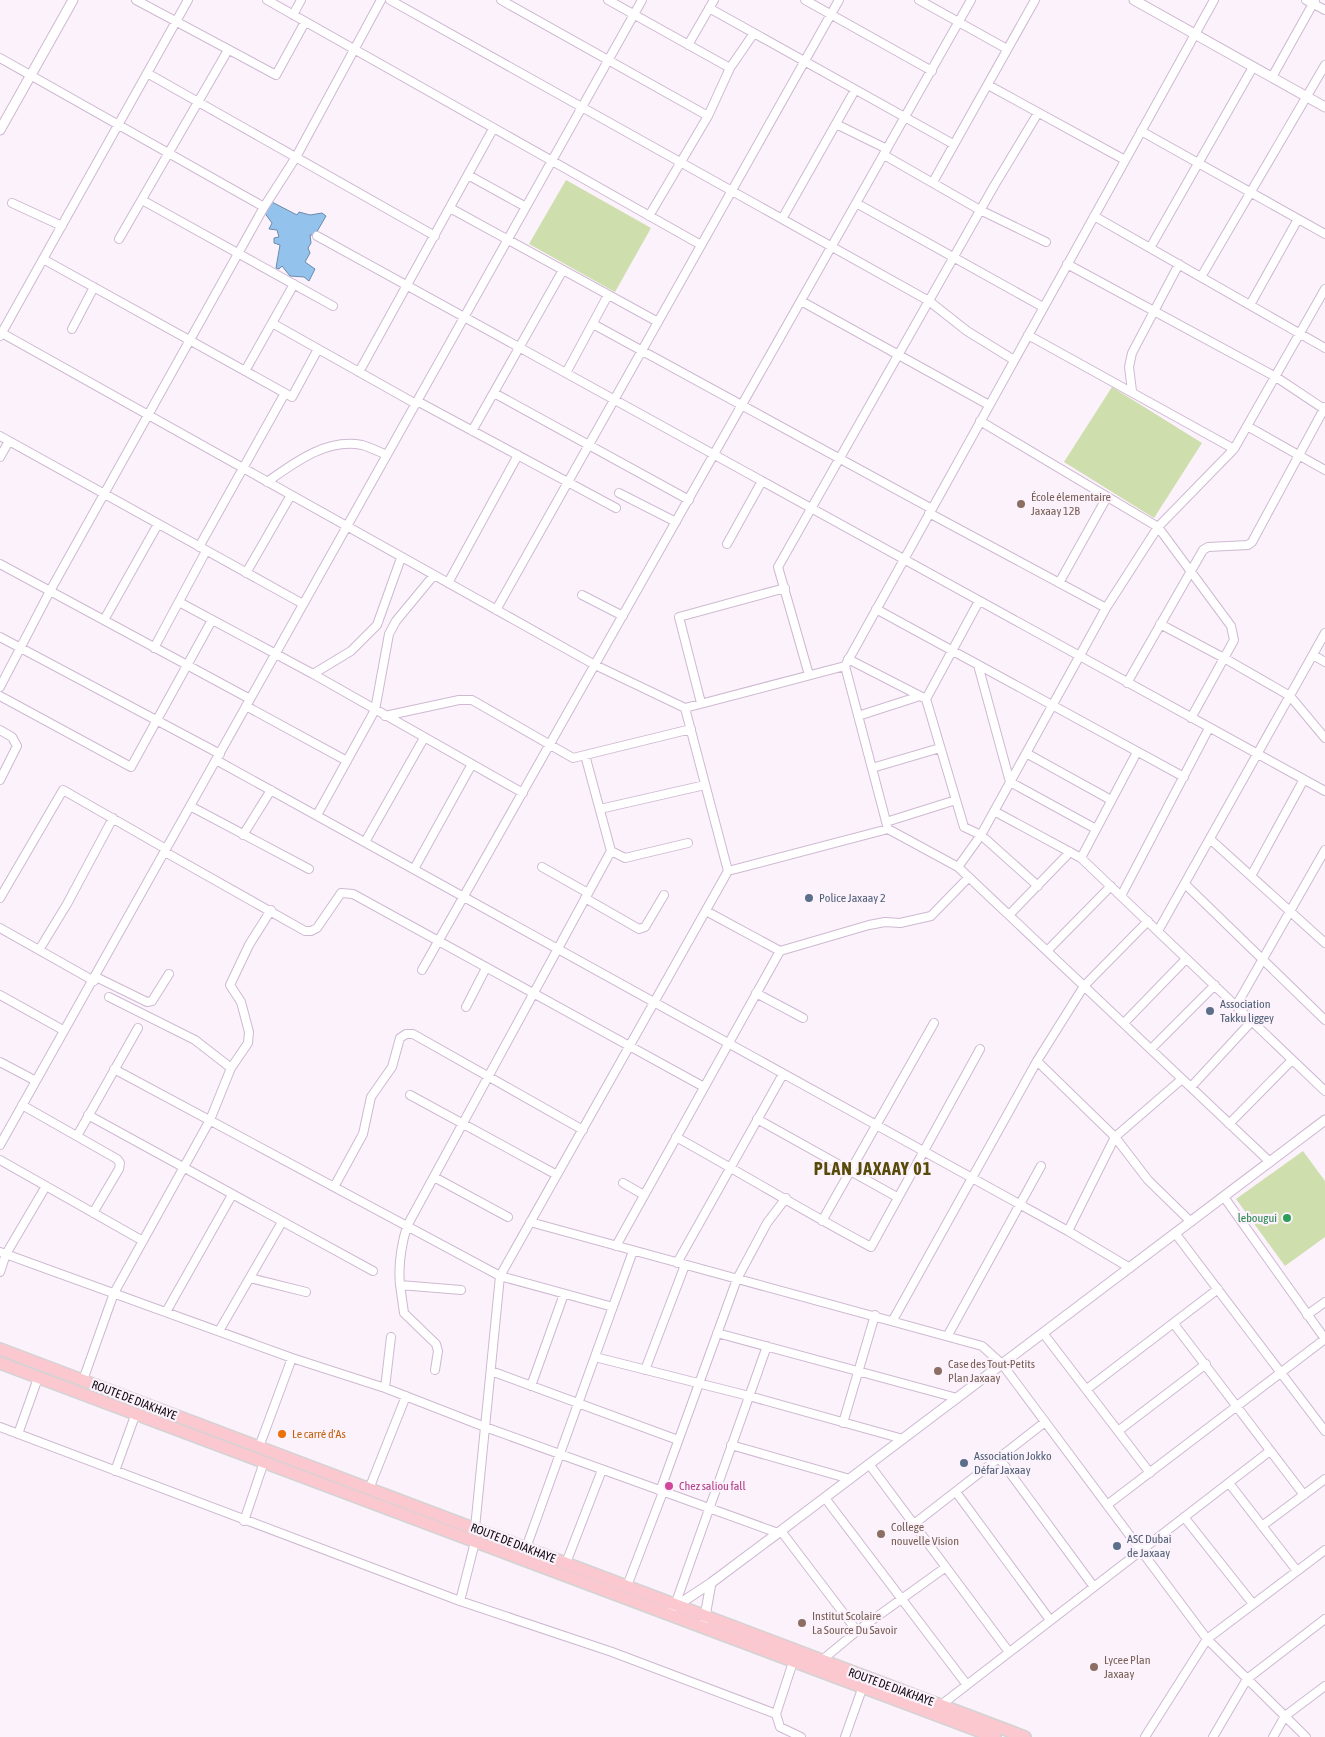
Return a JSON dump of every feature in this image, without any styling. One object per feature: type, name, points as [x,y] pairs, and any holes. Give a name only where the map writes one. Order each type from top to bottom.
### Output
[{"type":"main road","name":"ROUTE DE DIAKHAYE","points":[[0,1349],[1025,1737]]},
{"type":"main road","name":"ROUTE DE DIAKHAYE","points":[[0,1364],[136,1413],[980,1734],[995,1737]]},
{"type":"street","points":[[0,130],[73,0]]},
{"type":"street","points":[[136,0],[276,75],[306,22]]},
{"type":"street","points":[[188,0],[1,334],[595,665],[685,708],[810,675],[846,662],[1214,0]]},
{"type":"street","points":[[267,0],[701,245]]},
{"type":"street","points":[[293,15],[301,0]]},
{"type":"street","points":[[0,688],[50,591],[264,207],[296,157],[381,0]]},
{"type":"street","points":[[390,0],[929,301],[967,331],[1014,360]]},
{"type":"street","points":[[501,0],[708,116]]},
{"type":"street","points":[[608,0],[730,68]]},
{"type":"street","points":[[0,1145],[63,1030],[95,979],[165,850],[642,0]]},
{"type":"street","points":[[688,45],[714,0]]},
{"type":"street","points":[[805,0],[932,70]]},
{"type":"street","points":[[496,610],[839,0]]},
{"type":"street","points":[[918,0],[1007,49]]},
{"type":"street","points":[[422,970],[971,0]]},
{"type":"street","points":[[934,182],[953,144],[1035,0]]},
{"type":"street","points":[[1134,0],[1325,107]]},
{"type":"street","points":[[1272,77],[1311,1],[1325,10]]},
{"type":"street","points":[[709,8],[953,144]]},
{"type":"street","points":[[649,216],[708,116],[730,68],[754,33]]},
{"type":"street","points":[[119,239],[228,50]]},
{"type":"street","points":[[0,58],[264,207]]},
{"type":"street","points":[[1201,277],[1325,65]]},
{"type":"street","points":[[1150,248],[1253,67]]},
{"type":"street","points":[[147,73],[434,236]]},
{"type":"street","points":[[988,85],[1125,160]]},
{"type":"street","points":[[782,219],[855,90]]},
{"type":"street","points":[[810,675],[778,567],[980,210],[1038,114]]},
{"type":"street","points":[[836,124],[980,210],[1046,242]]},
{"type":"street","points":[[359,372],[494,129]]},
{"type":"street","points":[[1141,131],[1325,234]]},
{"type":"street","points":[[468,175],[526,207]]},
{"type":"street","points":[[142,200],[332,306]]},
{"type":"street","points":[[12,203],[62,226]]},
{"type":"street","points":[[856,203],[1043,307]]},
{"type":"street","points":[[450,208],[658,322]]},
{"type":"street","points":[[1094,216],[1325,348]]},
{"type":"street","points":[[1250,305],[1298,219]]},
{"type":"street","points":[[317,236],[1325,791]]},
{"type":"street","points":[[43,258],[292,397],[318,349]]},
{"type":"street","points":[[1067,264],[1276,378],[1324,408],[1252,542],[1248,545],[1208,547],[1203,550],[1127,683]]},
{"type":"street","points":[[1132,391],[1130,360],[1179,264]]},
{"type":"street","points":[[472,431],[562,270]]},
{"type":"street","points":[[245,371],[294,284]]},
{"type":"street","points":[[72,330],[94,287]]},
{"type":"street","points":[[958,867],[981,835],[1106,608],[1158,526],[1234,449],[1325,289]]},
{"type":"street","points":[[566,373],[608,295]]},
{"type":"street","points":[[801,301],[989,405]]},
{"type":"street","points":[[272,323],[416,403],[616,508]]},
{"type":"street","points":[[592,324],[840,459],[1106,608]]},
{"type":"street","points":[[1028,335],[1234,449]]},
{"type":"street","points":[[154,648],[179,602],[243,468],[285,393]]},
{"type":"street","points":[[494,393],[689,500]]},
{"type":"street","points":[[980,421],[1158,526],[1192,572],[1234,632],[1234,640],[1191,718]]},
{"type":"street","points":[[1247,426],[1325,470]]},
{"type":"street","points":[[0,436],[303,604]]},
{"type":"street","points":[[0,457],[9,441]]},
{"type":"street","points":[[267,482],[305,456],[339,445],[362,445],[387,455]]},
{"type":"street","points":[[448,583],[518,455]]},
{"type":"street","points":[[726,544],[762,481]]},
{"type":"street","points":[[619,493],[676,522]]},
{"type":"street","points":[[246,573],[291,495]]},
{"type":"street","points":[[1059,583],[1106,497]]},
{"type":"street","points":[[104,620],[158,524]]},
{"type":"street","points":[[313,674],[351,651],[377,625],[400,558]]},
{"type":"street","points":[[0,564],[187,665],[346,761]]},
{"type":"street","points":[[316,815],[375,710],[389,634],[396,621],[434,575]]},
{"type":"street","points":[[701,703],[679,616],[785,588]]},
{"type":"street","points":[[582,595],[623,616]]},
{"type":"street","points":[[858,716],[923,697],[979,601]]},
{"type":"street","points":[[179,602],[313,674],[523,793]]},
{"type":"street","points":[[876,609],[1184,777]]},
{"type":"street","points":[[0,696],[131,767],[212,620]]},
{"type":"street","points":[[1160,624],[1290,696],[1325,738]]},
{"type":"street","points":[[377,625],[389,634]]},
{"type":"street","points":[[1158,931],[1325,633]]},
{"type":"street","points":[[0,637],[157,720],[271,790],[1068,1231],[1130,1268]]},
{"type":"street","points":[[1313,655],[1325,662]]},
{"type":"street","points":[[846,662],[923,697],[964,827],[981,835],[1038,886]]},
{"type":"street","points":[[846,662],[858,716],[887,825],[958,867],[1270,1162]]},
{"type":"street","points":[[978,665],[1010,782],[1096,829]]},
{"type":"street","points":[[386,716],[459,700],[472,700],[549,746],[573,758],[691,730]]},
{"type":"street","points":[[475,1528],[500,1276],[728,871],[685,708]]},
{"type":"street","points":[[1121,896],[1209,728]]},
{"type":"street","points":[[0,730],[12,737],[17,746],[0,780]]},
{"type":"street","points":[[365,842],[424,738]]},
{"type":"street","points":[[872,768],[940,748]]},
{"type":"street","points":[[1081,858],[1137,752]]},
{"type":"street","points":[[1026,753],[1111,800]]},
{"type":"street","points":[[436,1370],[438,1351],[436,1344],[404,1313],[400,1285],[400,1254],[406,1226],[611,851],[585,755]]},
{"type":"street","points":[[414,869],[472,764]]},
{"type":"street","points":[[1251,876],[1304,780]]},
{"type":"street","points":[[600,809],[705,785]]},
{"type":"street","points":[[0,898],[63,790],[305,931],[311,931],[316,928],[338,896],[347,892],[704,1087]]},
{"type":"street","points":[[243,835],[271,790]]},
{"type":"street","points":[[728,871],[887,825],[956,800]]},
{"type":"street","points":[[190,806],[309,869]]},
{"type":"street","points":[[994,811],[1081,858],[1325,1090]]},
{"type":"street","points":[[39,950],[67,904],[113,818]]},
{"type":"street","points":[[1210,838],[1325,943]]},
{"type":"street","points":[[611,851],[625,858],[688,843]]},
{"type":"street","points":[[1236,1006],[1325,850]]},
{"type":"street","points":[[1009,916],[1070,852]]},
{"type":"street","points":[[542,867],[639,929],[645,927],[664,895]]},
{"type":"street","points":[[616,1246],[780,951],[870,925],[885,922],[900,923],[931,916],[969,877]]},
{"type":"street","points":[[1185,884],[1325,1020]]},
{"type":"street","points":[[1047,951],[1110,886]]},
{"type":"street","points":[[83,1380],[114,1293],[210,1120],[232,1068],[248,1043],[249,1032],[241,1002],[230,985],[248,945],[271,910]]},
{"type":"street","points":[[706,911],[780,951]]},
{"type":"street","points":[[893,1320],[1037,1061],[1084,986],[1148,921]]},
{"type":"street","points":[[0,928],[95,979],[147,1002],[152,1002],[169,974]]},
{"type":"street","points":[[1124,1023],[1186,958]]},
{"type":"street","points":[[466,1008],[486,968]]},
{"type":"street","points":[[1151,1050],[1214,985]]},
{"type":"street","points":[[756,993],[803,1018]]},
{"type":"street","points":[[0,995],[63,1030]]},
{"type":"street","points":[[110,997],[195,1040],[232,1068]]},
{"type":"street","points":[[1191,1087],[1252,1021]]},
{"type":"street","points":[[822,1221],[934,1023]]},
{"type":"street","points":[[77,1136],[138,1028]]},
{"type":"street","points":[[334,1187],[363,1134],[371,1097],[392,1067],[400,1038],[406,1034],[413,1034],[582,1130]]},
{"type":"street","points":[[676,1137],[871,1247],[922,1151],[980,1049]]},
{"type":"street","points":[[1230,1124],[1292,1060]]},
{"type":"street","points":[[1037,1061],[1115,1137],[1148,1180],[1190,1222]]},
{"type":"street","points":[[0,1062],[36,1081]]},
{"type":"street","points":[[114,1069],[500,1276],[613,1307]]},
{"type":"street","points":[[645,1370],[681,1264],[730,1167],[783,1074]]},
{"type":"street","points":[[1068,1231],[1115,1137],[1182,1079]]},
{"type":"street","points":[[410,1095],[463,1122],[557,1175]]},
{"type":"street","points":[[22,1106],[117,1159],[120,1163],[94,1213]]},
{"type":"street","points":[[88,1115],[373,1271]]},
{"type":"street","points":[[757,1119],[897,1197]]},
{"type":"street","points":[[675,1605],[711,1583],[825,1498],[1325,1120]]},
{"type":"street","points":[[0,1160],[143,1241]]},
{"type":"street","points":[[948,1335],[1018,1204],[1041,1166]]},
{"type":"street","points":[[434,1177],[508,1217]]},
{"type":"street","points":[[622,1182],[644,1195]]},
{"type":"street","points":[[0,1272],[3,1253],[46,1186]]},
{"type":"street","points":[[166,1312],[232,1195]]},
{"type":"street","points":[[1107,1505],[1325,1339],[1224,1197]]},
{"type":"street","points":[[628,1586],[678,1440],[737,1278],[767,1223],[786,1198]]},
{"type":"street","points":[[219,1331],[282,1222]]},
{"type":"street","points":[[530,1222],[948,1335],[982,1346],[1002,1364],[1207,1639],[1306,1737]]},
{"type":"street","points":[[1175,1233],[1325,1431]]},
{"type":"street","points":[[526,1548],[633,1251]]},
{"type":"street","points":[[3,1253],[292,1358],[385,1388],[661,1492],[779,1532],[857,1630]]},
{"type":"street","points":[[250,1278],[306,1292]]},
{"type":"street","points":[[400,1285],[461,1290]]},
{"type":"street","points":[[1086,1389],[1218,1289]]},
{"type":"street","points":[[531,1386],[564,1294]]},
{"type":"street","points":[[1308,1315],[1325,1302]]},
{"type":"street","points":[[843,1423],[874,1315]]},
{"type":"street","points":[[1174,1324],[1304,1495]]},
{"type":"street","points":[[717,1333],[957,1398]]},
{"type":"street","points":[[1043,1333],[1150,1473]]},
{"type":"street","points":[[385,1388],[391,1337]]},
{"type":"street","points":[[668,1616],[675,1605],[767,1346]]},
{"type":"street","points":[[595,1357],[750,1396],[903,1439]]},
{"type":"street","points":[[259,1448],[292,1358]]},
{"type":"street","points":[[1118,1431],[1206,1364]]},
{"type":"street","points":[[491,1371],[678,1440]]},
{"type":"street","points":[[18,1434],[38,1378]]},
{"type":"street","points":[[369,1489],[406,1396]]},
{"type":"street","points":[[115,1471],[136,1413]]},
{"type":"street","points":[[914,1524],[1045,1422]]},
{"type":"street","points":[[0,1427],[244,1521],[460,1601],[612,1652],[776,1714]]},
{"type":"street","points":[[732,1445],[850,1479]]},
{"type":"street","points":[[941,1705],[1270,1451]]},
{"type":"street","points":[[999,1458],[1094,1586]]},
{"type":"street","points":[[244,1521],[264,1462]]},
{"type":"street","points":[[870,1464],[1009,1652]]},
{"type":"street","points":[[566,1563],[602,1470]]},
{"type":"street","points":[[1262,1526],[1325,1479]]},
{"type":"street","points":[[1229,1483],[1297,1571]]},
{"type":"street","points":[[956,1492],[1050,1620]]},
{"type":"street","points":[[825,1498],[968,1684]]},
{"type":"street","points":[[1184,1517],[1253,1604]]},
{"type":"street","points":[[460,1601],[475,1542]]},
{"type":"street","points":[[1145,1737],[1207,1639],[1325,1550]]},
{"type":"street","points":[[821,1661],[857,1630],[946,1567]]},
{"type":"street","points":[[701,1628],[706,1617],[711,1583]]},
{"type":"street","points":[[1213,1737],[1247,1678],[1325,1619]]},
{"type":"street","points":[[793,1662],[776,1714],[780,1727],[801,1737]]},
{"type":"street","points":[[1273,1737],[1285,1716],[1325,1686]]},
{"type":"street","points":[[845,1737],[862,1688]]},
{"type":"green space","points":[[566,180],[651,228],[615,292],[529,244]]},
{"type":"green space","points":[[1112,387],[1202,443],[1154,518],[1064,462]]},
{"type":"green space","name":"lebougui","points":[[1303,1151],[1325,1181],[1325,1237],[1285,1266],[1236,1199]]},
{"type":"water","points":[[270,201],[297,215],[299,212],[310,215],[322,213],[326,216],[315,235],[310,235],[311,243],[308,248],[310,253],[305,262],[315,269],[309,281],[304,277],[290,276],[282,266],[279,269],[276,268],[280,245],[274,243],[274,238],[279,237],[277,230],[269,229],[272,223],[264,212]]},
{"type":"place","name":"École élementaire Jaxaay 12B","points":[[1021,504]]},
{"type":"place","name":"Police Jaxaay 2","points":[[809,898]]},
{"type":"place","name":"Association Takku liggey","points":[[1210,1011]]},
{"type":"place","name":"lebougui","points":[[1287,1218]]},
{"type":"place","name":"Case des Tout-Petits Plan Jaxaay","points":[[938,1371]]},
{"type":"place","name":"Le carré d'As","points":[[282,1434]]},
{"type":"place","name":"Association Jokko Défar Jaxaay","points":[[964,1463]]},
{"type":"place","name":"Chez saliou fall","points":[[669,1486]]},
{"type":"place","name":"College nouvelle Vision","points":[[881,1534]]},
{"type":"place","name":"ASC Dubai de Jaxaay","points":[[1117,1546]]},
{"type":"place","name":"Institut Scolaire La Source Du Savoir","points":[[802,1623]]},
{"type":"place","name":"Lycee Plan Jaxaay","points":[[1094,1667]]},
{"type":"district","name":"PLAN JAXAAY 01","points":[[873,1168]]}]
